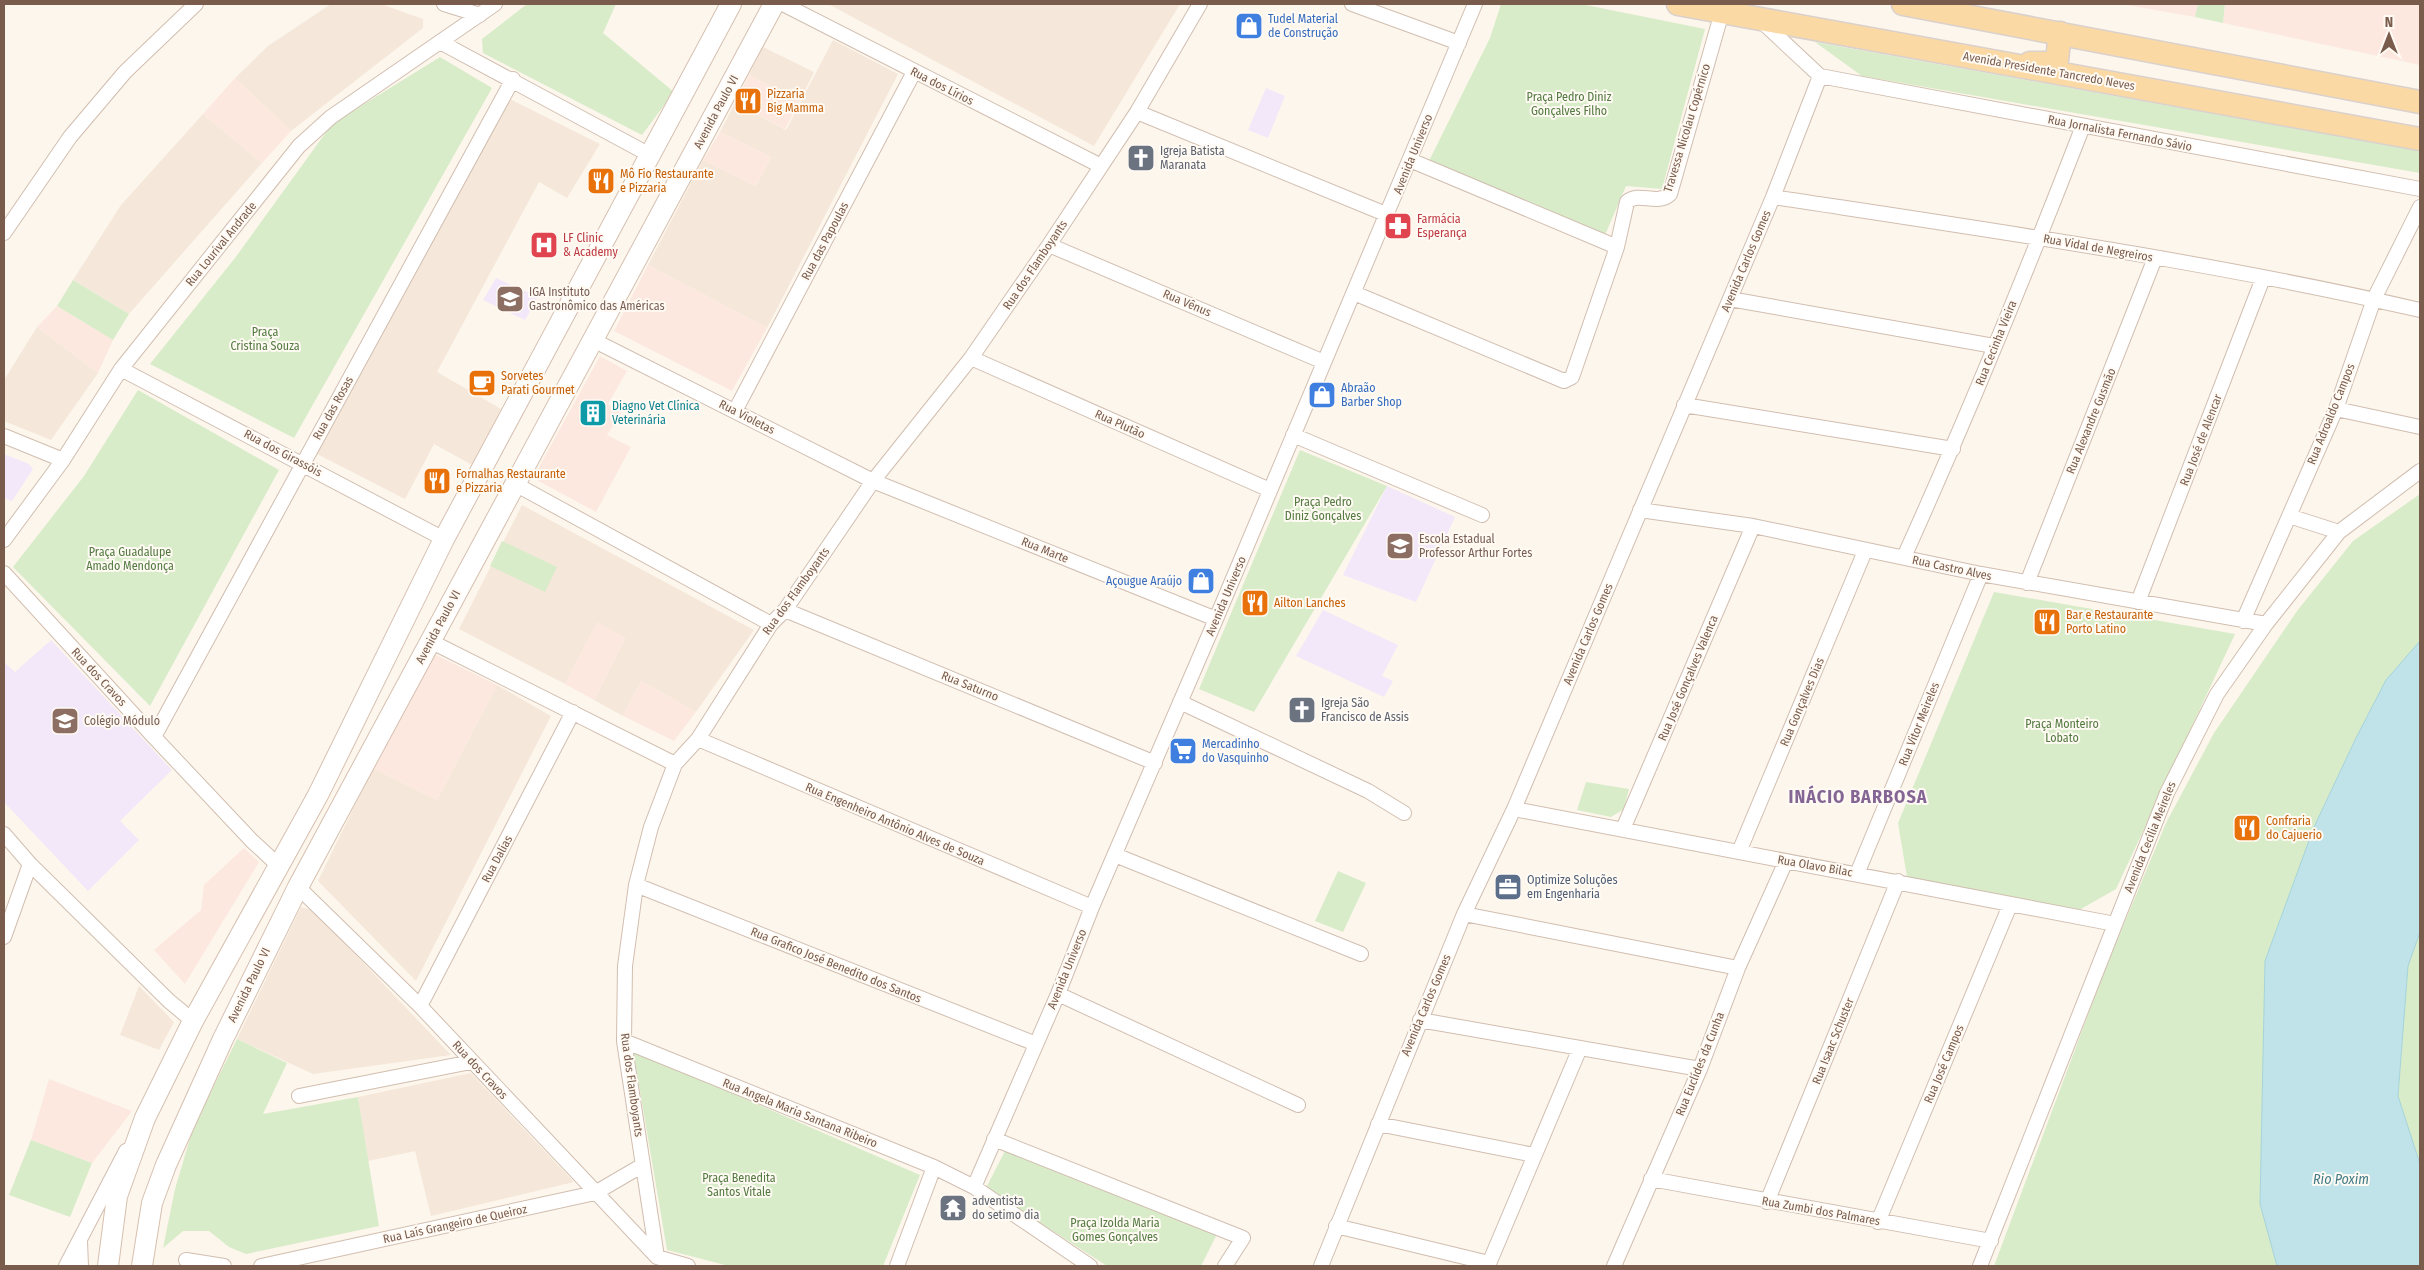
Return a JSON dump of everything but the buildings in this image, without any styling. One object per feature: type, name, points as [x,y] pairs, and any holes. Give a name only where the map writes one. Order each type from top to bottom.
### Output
[{"type":"main road","points":[[108,1266],[117,1196],[145,1118],[193,1021],[318,794],[444,538],[731,4]]},
{"type":"main road","name":"Avenida Paulo VI","points":[[142,1266],[152,1203],[166,1164],[223,1039],[298,887],[774,4]]},
{"type":"main road","name":"Avenida Presidente Tancredo Neves","points":[[1678,4],[2099,79],[2420,139]]},
{"type":"main road","points":[[1903,4],[2060,33],[2168,56],[2420,102]]},
{"type":"main road","points":[[2007,64],[2054,62],[2058,56],[2060,33]]},
{"type":"main road","points":[[2099,79],[2104,54],[2168,56]]},
{"type":"street","points":[[4,233],[70,137],[125,72],[196,4]]},
{"type":"street","points":[[444,4],[480,15]]},
{"type":"street","name":"Rua Lourival Andrade","points":[[4,540],[63,460],[121,369],[299,146],[331,117],[495,4]]},
{"type":"street","name":"Rua dos Lírios","points":[[783,4],[1101,166]]},
{"type":"street","name":"Rua dos Flamboyants","points":[[657,1258],[624,1041],[626,966],[636,885],[651,827],[675,764],[698,740],[771,624],[785,610],[873,481],[970,358],[1049,245],[1137,112],[1200,4]]},
{"type":"street","points":[[1352,4],[1459,43]]},
{"type":"street","name":"Avenida Universo","points":[[974,1187],[1058,994],[1092,907],[1388,215],[1475,4]]},
{"type":"street","name":"Travessa Nicolau Copérnico","points":[[1354,293],[1564,381],[1569,380],[1572,377],[1617,247],[1627,202],[1632,198],[1660,200],[1670,194],[1722,12]]},
{"type":"street","points":[[1760,20],[1820,76]]},
{"type":"street","points":[[442,42],[650,155]]},
{"type":"street","name":"Rua das Papoulas","points":[[735,411],[914,72]]},
{"type":"street","name":"Rua Jornalista Fernando Sávio","points":[[1820,76],[2420,189]]},
{"type":"street","name":"Avenida Carlos Gomes","points":[[1321,1266],[1464,914],[1514,809],[1773,197],[1820,76]]},
{"type":"street","name":"Rua das Rosas","points":[[154,737],[513,79]]},
{"type":"street","points":[[1137,112],[1388,215]]},
{"type":"street","name":"Rua Cecinha Vieira","points":[[1904,557],[1953,449],[2040,238],[2083,126]]},
{"type":"street","points":[[1410,160],[1617,247]]},
{"type":"street","name":"Rua Vidal de Negreiros","points":[[1773,197],[2040,238],[2155,258],[2374,299],[2420,310]]},
{"type":"street","name":"Rua Adroaldo Campos","points":[[2243,621],[2336,409],[2374,299],[2420,208]]},
{"type":"street","name":"Rua Vênus","points":[[1049,245],[1324,362]]},
{"type":"street","name":"Rua Alexandre Gusmão","points":[[2027,583],[2155,258]]},
{"type":"street","name":"Rua José de Alencar","points":[[2138,602],[2264,278]]},
{"type":"street","points":[[1730,299],[1994,346]]},
{"type":"street","name":"Rua Violetas","points":[[593,340],[873,481]]},
{"type":"street","name":"Rua Plutão","points":[[970,358],[1270,490]]},
{"type":"street","name":"Rua dos Girassóis","points":[[121,369],[444,538]]},
{"type":"street","points":[[1684,405],[1953,449]]},
{"type":"street","points":[[2336,409],[2420,427]]},
{"type":"street","points":[[1293,435],[1482,515]]},
{"type":"street","points":[[4,436],[63,460]]},
{"type":"street","name":"Avenida Cecília Meireles","points":[[1980,1266],[2171,785],[2217,694],[2266,624],[2339,532],[2420,471]]},
{"type":"street","name":"Rua Marte","points":[[873,481],[1216,620]]},
{"type":"street","points":[[515,484],[771,624]]},
{"type":"street","name":"Rua Castro Alves","points":[[1640,510],[1752,526],[1865,551],[1904,557],[2027,583],[2266,624]]},
{"type":"street","points":[[2289,516],[2339,532]]},
{"type":"street","name":"Rua José Gonçalves Valenca","points":[[1623,829],[1752,526]]},
{"type":"street","name":"Rua Gonçalves Dias","points":[[1739,852],[1865,551]]},
{"type":"street","name":"Rua dos Cravos","points":[[4,573],[154,737],[252,841],[278,865]]},
{"type":"street","name":"Rua Vitor Meireles","points":[[1857,874],[1981,574]]},
{"type":"street","name":"Rua Saturno","points":[[785,610],[1155,763]]},
{"type":"street","points":[[430,641],[675,764]]},
{"type":"street","points":[[1180,702],[1368,791],[1404,813]]},
{"type":"street","name":"Rua Dalias","points":[[420,1006],[573,712]]},
{"type":"street","name":"Rua Engenheiro Antônio Alves de Souza","points":[[698,740],[1092,907]]},
{"type":"street","name":"Rua Olavo Bilac","points":[[1514,809],[2115,924]]},
{"type":"street","points":[[4,834],[30,864],[168,1001],[193,1021]]},
{"type":"street","points":[[1115,855],[1361,954]]},
{"type":"street","name":"Rua Euclídes da Cunha","points":[[1614,1266],[1700,1069],[1738,968],[1786,861]]},
{"type":"street","points":[[4,937],[30,864]]},
{"type":"street","name":"Rua Isaac Schuster","points":[[1767,1202],[1898,881]]},
{"type":"street","name":"Rua Grafico José Benedito dos Santos","points":[[636,885],[1036,1044]]},
{"type":"street","name":"Rua dos Cravos","points":[[298,887],[420,1006],[657,1258]]},
{"type":"street","name":"Rua José Campos","points":[[1878,1222],[2010,905]]},
{"type":"street","points":[[1464,914],[1738,968]]},
{"type":"street","points":[[1058,994],[1298,1105]]},
{"type":"street","points":[[1420,1020],[1700,1069]]},
{"type":"street","name":"Rua Angela Maria Santana Ribeiro","points":[[624,1041],[934,1167],[974,1187]]},
{"type":"street","points":[[1336,1226],[1488,1265],[1580,1048]]},
{"type":"street","points":[[299,1096],[471,1062]]},
{"type":"street","points":[[66,1266],[107,1184],[145,1118]]},
{"type":"street","points":[[1378,1124],[1534,1155]]},
{"type":"street","points":[[994,1139],[1243,1238],[1226,1266]]},
{"type":"street","name":"Rua Laís Grangeiro de Queiroz","points":[[261,1266],[595,1193],[643,1164]]},
{"type":"street","points":[[897,1266],[934,1167]]},
{"type":"street","name":"Rua Zumbi dos Palmares","points":[[1651,1179],[1767,1202],[1991,1241]]},
{"type":"street","points":[[974,1187],[1090,1266]]},
{"type":"street","points":[[80,1238],[81,1266]]},
{"type":"street","points":[[657,1258],[688,1266]]},
{"type":"street","points":[[186,1260],[224,1266]]},
{"type":"shaded area","points":[[331,4],[381,4],[423,19],[423,28],[291,131],[235,78],[268,46]]},
{"type":"shaded area","points":[[828,4],[1180,4],[1094,146]]},
{"type":"shaded area","points":[[2121,4],[2198,4],[2195,17]]},
{"type":"shaded area","points":[[2225,4],[2420,4],[2420,65],[2223,23]]},
{"type":"shaded area","points":[[833,40],[898,74],[767,328],[648,265],[703,160],[756,186],[771,157],[720,132],[735,103],[786,130]]},
{"type":"shaded area","points":[[763,47],[814,72],[800,101],[749,75]]},
{"type":"shaded area","points":[[749,75],[800,101],[785,129],[735,103]]},
{"type":"shaded area","points":[[235,78],[291,131],[262,163],[203,114]]},
{"type":"shaded area","points":[[1266,88],[1285,96],[1268,138],[1248,130]]},
{"type":"shaded area","points":[[510,99],[600,144],[567,198],[539,182],[437,372],[501,409],[474,466],[434,444],[405,499],[317,454]]},
{"type":"shaded area","points":[[203,114],[262,163],[129,314],[73,280],[121,205]]},
{"type":"shaded area","points":[[720,132],[771,157],[756,186],[703,160]]},
{"type":"shaded area","points":[[648,265],[767,328],[732,391],[614,331]]},
{"type":"shaded area","name":"IGA Instituto Gastronômico das Américas","points":[[496,278],[538,297],[525,320],[483,300]]},
{"type":"shaded area","points":[[57,306],[113,340],[98,373],[37,327]]},
{"type":"shaded area","points":[[37,327],[98,373],[51,440],[4,421],[4,380]]},
{"type":"shaded area","points":[[600,356],[627,371],[608,404],[621,413],[607,435],[631,447],[596,512],[533,478]]},
{"type":"shaded area","points":[[4,454],[29,464],[33,469],[12,501],[4,498]]},
{"type":"shaded area","name":"Escola Estadual Professor Arthur Fortes","points":[[1387,486],[1455,517],[1416,602],[1343,575]]},
{"type":"shaded area","points":[[522,505],[754,630],[696,712],[641,681],[623,716],[594,700],[625,638],[597,623],[565,684],[459,629]]},
{"type":"shaded area","points":[[1323,610],[1398,645],[1382,676],[1393,681],[1384,697],[1296,656]]},
{"type":"shaded area","points":[[597,622],[625,638],[594,700],[565,684]]},
{"type":"shaded area","name":"Colégio Módulo","points":[[51,640],[172,770],[120,821],[139,840],[88,891],[4,802],[4,662],[15,672]]},
{"type":"shaded area","points":[[434,654],[497,685],[437,800],[373,768]]},
{"type":"shaded area","points":[[641,681],[696,712],[674,741],[623,716]]},
{"type":"shaded area","points":[[497,685],[551,716],[416,981],[318,881],[373,768],[437,800]]},
{"type":"shaded area","points":[[244,848],[259,862],[185,984],[154,950],[201,910],[204,885]]},
{"type":"shaded area","points":[[301,907],[313,910],[451,1055],[313,1074],[237,1039]]},
{"type":"shaded area","points":[[139,986],[174,1022],[159,1050],[120,1035]]},
{"type":"shaded area","points":[[471,1073],[574,1182],[431,1216],[415,1151],[368,1161],[358,1097]]},
{"type":"shaded area","points":[[49,1079],[132,1111],[92,1163],[31,1140]]},
{"type":"green space","points":[[527,4],[616,4],[603,33],[674,92],[642,135],[483,53],[482,39]]},
{"type":"green space","name":"Praça Pedro Diniz Gonçalves Filho","points":[[1501,4],[1581,4],[1705,29],[1662,189],[1626,186],[1605,235],[1429,161],[1490,38]]},
{"type":"green space","points":[[2198,4],[2225,4],[2223,23],[2195,17]]},
{"type":"green space","points":[[1815,42],[2420,151],[2420,173],[1862,76]]},
{"type":"green space","name":"Praça Cristina Souza","points":[[440,57],[492,88],[294,438],[150,364],[235,258],[332,124]]},
{"type":"green space","points":[[73,280],[129,314],[113,340],[57,306]]},
{"type":"green space","name":"Praça Guadalupe Amado Mendonça","points":[[138,390],[279,470],[150,706],[13,567],[84,476]]},
{"type":"green space","name":"Praça Pedro Diniz Gonçalves","points":[[1300,450],[1387,486],[1254,712],[1199,689]]},
{"type":"green space","points":[[2420,494],[2420,641],[2386,680],[2356,738],[2314,827],[2265,961],[2260,1204],[2277,1266],[1994,1266],[2104,972],[2166,823],[2214,733],[2297,611],[2353,541]]},
{"type":"green space","points":[[502,541],[557,567],[545,592],[490,566]]},
{"type":"green space","name":"Praça Monteiro Lobato","points":[[1994,592],[2235,634],[2116,889],[2074,913],[1907,877],[1898,823]]},
{"type":"green space","points":[[1586,782],[1629,789],[1624,809],[1611,817],[1577,810]]},
{"type":"green space","points":[[1338,871],[1366,883],[1343,932],[1315,921]]},
{"type":"green space","points":[[2420,932],[2420,1164],[2398,1096],[2408,966]]},
{"type":"green space","points":[[237,1039],[287,1063],[263,1114],[358,1097],[379,1226],[246,1254],[229,1247],[209,1231],[183,1231],[163,1248],[175,1189],[193,1128]]},
{"type":"green space","name":"Praça Benedita Santos Vitale","points":[[633,1050],[920,1175],[883,1266],[729,1266],[667,1250]]},
{"type":"green space","points":[[31,1140],[92,1163],[70,1217],[9,1195]]},
{"type":"green space","name":"Praça Izolda Maria Gomes Gonçalves","points":[[1006,1149],[1217,1234],[1201,1266],[1107,1266],[986,1188]]},
{"type":"water","name":"Rio Poxim","points":[[2420,641],[2420,932],[2408,966],[2398,1096],[2420,1164],[2420,1266],[2277,1266],[2260,1204],[2265,961],[2314,827],[2356,738],[2386,680]]},
{"type":"place","name":"Tudel Material de Construção","points":[[1249,26]]},
{"type":"place","name":"Pizzaria Big Mamma","points":[[748,101]]},
{"type":"place","name":"Igreja Batista Maranata","points":[[1141,158]]},
{"type":"place","name":"Mô Fio Restaurante e Pizzaria","points":[[601,181]]},
{"type":"place","name":"Farmácia Esperança","points":[[1398,226]]},
{"type":"place","name":"LF Clinic & Academy","points":[[544,245]]},
{"type":"place","name":"IGA Instituto Gastronômico das Américas","points":[[510,299]]},
{"type":"place","name":"Sorvetes Parati Gourmet","points":[[482,383]]},
{"type":"place","name":"Abraão Barber Shop","points":[[1322,395]]},
{"type":"place","name":"Diagno Vet Clínica Veterinária","points":[[593,413]]},
{"type":"place","name":"Fornalhas Restaurante e Pizzaria","points":[[437,481]]},
{"type":"place","name":"Escola Estadual Professor Arthur Fortes","points":[[1400,546]]},
{"type":"place","name":"Açougue Araújo","points":[[1201,581]]},
{"type":"place","name":"Ailton Lanches","points":[[1255,603]]},
{"type":"place","name":"Bar e Restaurante Porto Latino","points":[[2047,622]]},
{"type":"place","name":"Igreja São Francisco de Assis","points":[[1302,710]]},
{"type":"place","name":"Colégio Módulo","points":[[65,721]]},
{"type":"place","name":"Mercadinho do Vasquinho","points":[[1183,751]]},
{"type":"place","name":"Confraria do Cajuerio","points":[[2247,828]]},
{"type":"place","name":"Optimize Soluções em Engenharia","points":[[1508,887]]},
{"type":"place","name":"adventista do setimo dia","points":[[953,1208]]},
{"type":"district","name":"INÁCIO BARBOSA","points":[[1858,797]]}]
